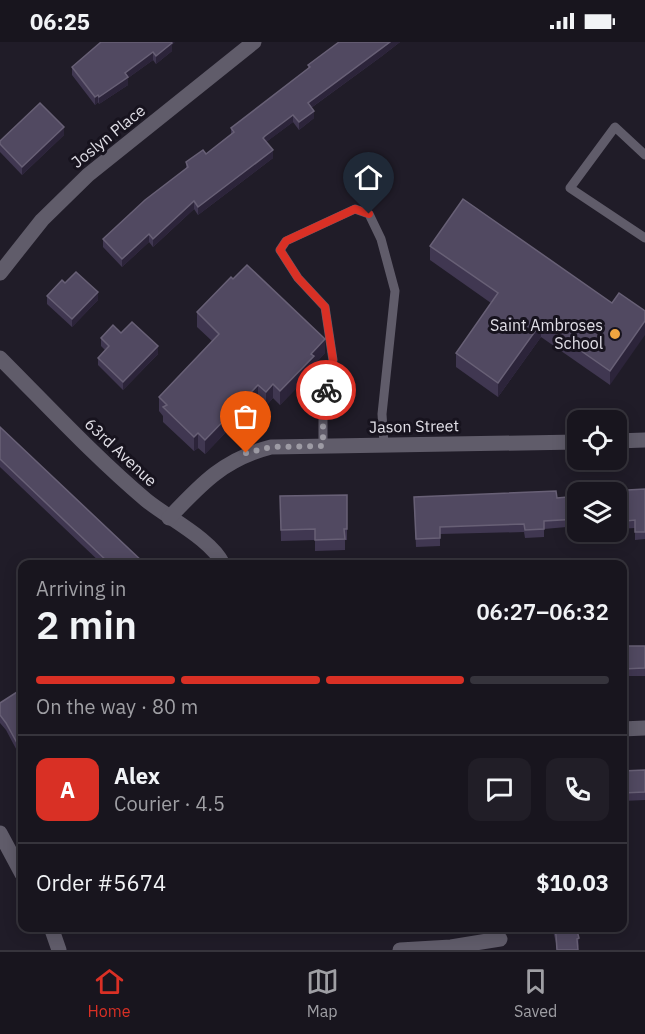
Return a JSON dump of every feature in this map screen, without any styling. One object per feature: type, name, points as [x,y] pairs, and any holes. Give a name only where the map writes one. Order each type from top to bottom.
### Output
[{"type":"street","name":"Joslyn Place","points":[[0,273],[42,220],[88,175],[254,42]]},
{"type":"street","name":"63rd Avenue","points":[[0,358],[105,464],[170,518],[207,544],[220,560]]},
{"type":"street","points":[[627,441],[645,440]]},
{"type":"street","name":"Jason Street","points":[[170,518],[223,466],[246,453],[271,447],[567,441]]},
{"type":"street","points":[[627,729],[645,728]]},
{"type":"street","points":[[0,833],[18,867]]},
{"type":"street","points":[[53,932],[59,950]]},
{"type":"street","points":[[400,950],[452,947],[500,939]]},
{"type":"lane","points":[[645,155],[615,127],[570,188],[645,238]]},
{"type":"lane","points":[[323,446],[323,402],[333,360],[325,307],[298,278],[280,250],[286,241],[355,209],[369,214],[381,239],[395,291],[382,414],[384,445]]},
{"type":"building","points":[[101,42],[172,43],[156,56],[153,52],[125,73],[128,77],[99,97],[98,95],[95,97],[72,67]]},
{"type":"building","points":[[339,42],[390,42],[308,103],[314,111],[299,122],[293,115],[265,136],[263,138],[273,150],[198,207],[194,201],[153,239],[149,234],[122,259],[103,239],[145,200],[188,167],[186,162],[203,150],[206,154],[234,132],[231,128]]},
{"type":"building","points":[[40,103],[64,127],[22,167],[0,144],[0,141]]},
{"type":"building","points":[[463,199],[612,303],[619,293],[645,311],[645,321],[610,371],[541,323],[498,383],[456,353],[498,293],[430,246]]},
{"type":"building","points":[[247,265],[325,339],[311,354],[314,356],[280,391],[273,384],[266,392],[258,385],[205,440],[198,433],[194,437],[163,407],[167,405],[159,397],[219,334],[197,312],[231,277],[233,279]]},
{"type":"building","points":[[76,272],[98,292],[72,319],[47,296],[62,280],[65,283]]},
{"type":"building","points":[[132,322],[158,346],[123,382],[98,358],[109,346],[101,338],[113,325],[121,333]]},
{"type":"building","points":[[0,427],[141,560],[106,560],[0,459]]},
{"type":"building","points":[[645,489],[645,532],[635,532],[635,520],[627,521],[627,490]]},
{"type":"building","points":[[556,491],[557,498],[567,497],[567,520],[544,521],[544,529],[525,530],[524,524],[440,527],[440,538],[416,539],[414,497]]},
{"type":"building","points":[[347,495],[345,539],[315,540],[315,529],[281,530],[280,496]]},
{"type":"building","points":[[627,646],[645,646],[645,668],[627,669]]},
{"type":"building","points":[[18,691],[18,745],[0,715],[0,703]]},
{"type":"building","points":[[645,770],[645,792],[627,793],[627,771]]},
{"type":"building","points":[[555,932],[577,932],[578,950],[557,950]]},
{"type":"way so far","points":[[246,453],[271,447],[323,446],[323,402],[326,390]]},
{"type":"place","name":"Saint Ambroses School","points":[[615,334]]},
{"type":"route","points":[[326,390],[333,360],[325,307],[298,278],[280,250],[286,241],[355,209],[369,214]]}]
